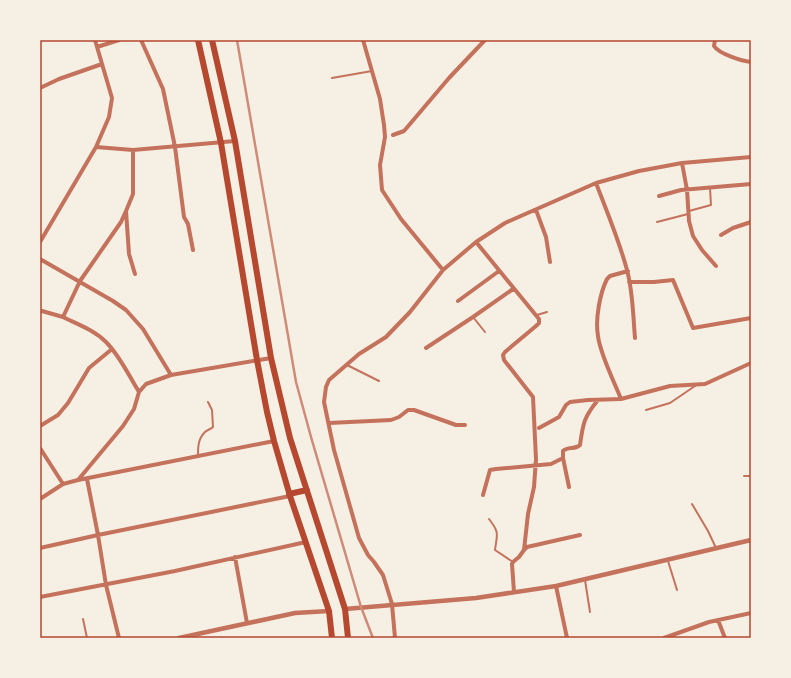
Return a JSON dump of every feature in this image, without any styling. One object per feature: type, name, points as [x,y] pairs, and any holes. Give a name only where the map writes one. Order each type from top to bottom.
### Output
[{"type":"main road","points":[[198,40],[221,143],[257,360],[274,441],[290,495],[329,611],[332,638]]},
{"type":"main road","points":[[212,40],[235,141],[271,358],[290,438],[345,609],[348,638]]},
{"type":"main road","points":[[209,88],[222,85]]},
{"type":"main road","points":[[290,495],[307,490]]},
{"type":"street","points":[[40,242],[96,147],[109,117],[112,98],[95,40]]},
{"type":"street","points":[[97,47],[119,40]]},
{"type":"street","points":[[141,40],[163,89],[175,147],[184,217],[188,224],[193,250]]},
{"type":"street","points":[[363,40],[380,99],[384,125],[385,136],[380,165],[382,190],[401,219],[443,270]]},
{"type":"street","points":[[393,135],[404,130],[449,78],[485,40]]},
{"type":"street","points":[[715,40],[714,46],[719,52],[751,62]]},
{"type":"street","points":[[40,88],[59,79],[102,64]]},
{"type":"street","points":[[96,147],[133,150],[235,141]]},
{"type":"street","points":[[63,317],[80,281],[121,222],[126,211],[133,194],[133,150]]},
{"type":"street","points":[[395,638],[392,604],[383,575],[368,555],[359,538],[334,450],[324,402],[326,387],[329,380],[359,354],[386,337],[410,312],[443,270],[476,242],[505,223],[596,183],[639,171],[682,163],[751,157]]},
{"type":"street","points":[[682,163],[687,190],[689,221],[693,236],[702,250],[716,266]]},
{"type":"street","points":[[596,183],[616,233],[628,271],[635,338]]},
{"type":"street","points":[[659,196],[687,190],[751,184]]},
{"type":"street","points":[[536,210],[546,237],[550,262]]},
{"type":"street","points":[[126,211],[128,254],[135,274]]},
{"type":"street","points":[[721,235],[733,228],[751,222]]},
{"type":"street","points":[[476,242],[539,319],[539,323],[503,355],[504,360],[533,397],[535,466],[534,487],[528,514],[524,550]]},
{"type":"street","points":[[40,259],[80,281],[126,310],[143,329],[171,375]]},
{"type":"street","points":[[458,301],[499,271]]},
{"type":"street","points":[[621,399],[605,362],[598,336],[598,311],[607,278],[628,271]]},
{"type":"street","points":[[629,282],[673,280],[693,328],[751,318]]},
{"type":"street","points":[[426,348],[514,289]]},
{"type":"street","points":[[42,311],[63,317],[94,333],[106,342],[139,392]]},
{"type":"street","points":[[40,426],[58,415],[68,404],[89,368],[112,349]]},
{"type":"street","points":[[78,480],[123,426],[134,409],[139,392],[146,384],[171,375],[271,358]]},
{"type":"street","points":[[539,428],[559,417],[566,404],[570,402],[621,399],[670,386],[705,384],[751,363]]},
{"type":"street","points":[[569,487],[563,458],[564,450],[580,445],[582,425],[585,417],[598,400]]},
{"type":"street","points":[[329,423],[391,420],[399,417],[408,410],[414,410],[456,425],[465,425]]},
{"type":"street","points":[[40,499],[63,484],[78,480],[274,441]]},
{"type":"street","points":[[40,448],[63,484]]},
{"type":"street","points":[[483,495],[490,470],[551,464],[563,458]]},
{"type":"street","points":[[86,479],[98,535],[106,585],[119,638]]},
{"type":"street","points":[[40,548],[290,495]]},
{"type":"street","points":[[514,592],[513,562],[524,550],[534,545],[580,535]]},
{"type":"street","points":[[345,609],[476,598],[556,586],[751,540]]},
{"type":"street","points":[[40,597],[106,585],[306,542]]},
{"type":"street","points":[[235,557],[247,623]]},
{"type":"street","points":[[556,586],[566,638]]},
{"type":"street","points":[[179,638],[295,613],[329,611]]},
{"type":"street","points":[[664,638],[718,620],[751,612]]},
{"type":"street","points":[[718,620],[725,638]]},
{"type":"lane","points":[[332,78],[372,71]]},
{"type":"lane","points":[[657,222],[711,205],[710,188]]},
{"type":"lane","points":[[536,315],[547,312]]},
{"type":"lane","points":[[473,317],[485,332]]},
{"type":"lane","points":[[346,364],[379,381]]},
{"type":"lane","points":[[646,410],[670,403],[697,384]]},
{"type":"lane","points":[[199,456],[198,445],[200,440],[206,431],[213,426],[212,410],[208,402]]},
{"type":"lane","points":[[744,476],[751,476]]},
{"type":"lane","points":[[692,504],[708,531],[716,549]]},
{"type":"lane","points":[[489,519],[496,527],[498,533],[495,550],[513,562]]},
{"type":"lane","points":[[667,560],[677,590]]},
{"type":"lane","points":[[585,579],[590,612]]},
{"type":"lane","points":[[83,619],[87,638]]},
{"type":"railway","points":[[237,40],[296,382],[361,607],[373,638]]}]
